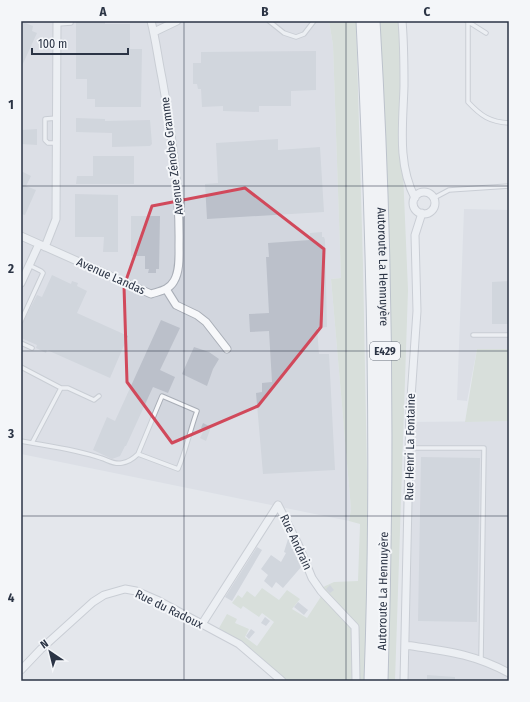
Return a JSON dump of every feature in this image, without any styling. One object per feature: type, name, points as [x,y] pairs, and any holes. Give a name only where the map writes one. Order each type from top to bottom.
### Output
[{"type":"highway","name":"Autoroute La Hennuyère","points":[[363,21],[374,314],[375,486],[371,681]]},
{"type":"highway","name":"Autoroute La Hennuyère","points":[[373,21],[384,314],[385,479],[381,681]]},
{"type":"street","name":"Avenue Zénobe Gramme","points":[[151,21],[174,152],[180,214],[177,273],[174,281],[166,289]]},
{"type":"street","points":[[154,32],[177,21]]},
{"type":"street","points":[[402,21],[405,55],[402,143],[405,171],[409,188],[415,198]]},
{"type":"street","points":[[21,283],[29,265],[56,219],[57,22]]},
{"type":"street","points":[[422,214],[415,209],[413,203],[415,198],[420,193],[426,193],[434,198]]},
{"type":"street","name":"Rue Henri La Fontaine","points":[[404,681],[410,404],[417,311],[415,235],[422,214],[428,213],[433,208],[434,198]]},
{"type":"street","name":"Avenue Landas","points":[[21,236],[151,294],[166,289]]},
{"type":"street","points":[[166,289],[176,305],[197,315],[206,322],[227,349]]},
{"type":"street","name":"Rue Andrain","points":[[202,624],[278,505],[298,544],[312,578],[321,591],[355,627],[356,681]]},
{"type":"street","name":"Rue du Radoux","points":[[21,670],[93,602],[104,595],[125,589],[136,591],[239,644],[282,681]]},
{"type":"street","points":[[405,645],[457,652],[481,660],[509,673]]},
{"type":"lane","points":[[57,22],[71,23],[71,21]]},
{"type":"lane","points":[[269,21],[284,33],[296,37],[304,34],[314,21]]},
{"type":"lane","points":[[467,21],[486,32]]},
{"type":"lane","points":[[467,21],[468,102],[478,113],[495,122],[509,122]]},
{"type":"lane","points":[[56,143],[48,143],[45,140],[45,119],[57,118]]},
{"type":"lane","points":[[434,198],[449,190],[509,186]]},
{"type":"lane","points":[[21,321],[43,273],[29,265]]},
{"type":"lane","points":[[473,335],[509,335]]},
{"type":"lane","points":[[21,343],[32,348]]},
{"type":"lane","points":[[21,367],[61,388],[68,388],[94,400],[99,396]]},
{"type":"lane","points":[[32,443],[61,388]]},
{"type":"lane","points":[[21,441],[82,452],[114,463],[122,463],[132,459],[138,454],[162,396],[197,410],[185,446],[184,455],[178,469],[138,454]]},
{"type":"lane","points":[[409,448],[484,448],[481,660]]},
{"type":"highlighted area","points":[[245,188],[324,249],[321,327],[258,406],[172,443],[127,382],[124,286],[152,206]]},
{"type":"shaded area","points":[[21,21],[329,21],[333,45],[341,278],[331,279],[351,509],[349,521],[21,454]]},
{"type":"shaded area","points":[[464,209],[509,210],[509,349],[477,349],[467,401],[457,400]]},
{"type":"shaded area","points":[[509,421],[509,681],[405,681],[408,422]]},
{"type":"green space","points":[[329,21],[356,21],[363,265],[369,577],[365,681],[358,681],[358,625],[321,588],[334,582],[358,581],[360,524],[349,521],[351,509],[331,279],[341,278],[333,45]]},
{"type":"green space","points":[[380,21],[399,21],[401,47],[402,148],[408,290],[395,681],[388,681],[391,335]]},
{"type":"green space","points":[[477,349],[509,349],[509,421],[465,422]]},
{"type":"green space","points":[[262,588],[279,600],[287,590],[300,599],[292,609],[307,618],[322,595],[352,627],[353,681],[287,681],[253,651],[219,628],[227,614],[237,619],[235,623],[249,629],[245,637],[257,646],[274,622],[262,613],[259,617],[243,606],[241,609],[232,603],[238,595],[242,598],[247,591],[255,597]]},
{"type":"building","points":[[21,21],[33,26],[32,31],[37,33],[21,68]]},
{"type":"building","points":[[76,21],[105,21],[105,24],[130,24],[130,49],[142,49],[141,107],[95,107],[95,99],[87,99],[87,79],[76,79]]},
{"type":"building","points":[[316,51],[316,90],[291,91],[291,106],[259,106],[259,112],[223,111],[223,106],[202,107],[201,89],[198,89],[197,84],[193,84],[193,63],[201,63],[201,52]]},
{"type":"building","points":[[76,118],[105,119],[105,121],[150,120],[152,144],[150,146],[112,147],[112,133],[76,132]]},
{"type":"building","points":[[37,129],[37,145],[21,144],[21,130]]},
{"type":"building","points":[[278,139],[278,150],[320,147],[324,212],[207,219],[205,184],[218,183],[216,143]]},
{"type":"building","points":[[93,156],[134,156],[134,184],[76,184],[77,176],[93,176]]},
{"type":"building","points":[[21,171],[31,176],[26,186],[36,190],[25,215],[21,214]]},
{"type":"building","points":[[75,194],[118,195],[118,252],[103,252],[104,237],[75,237]]},
{"type":"building","points":[[131,216],[160,216],[159,269],[156,269],[156,273],[148,273],[149,269],[145,269],[145,256],[131,256]]},
{"type":"building","points":[[322,232],[322,237],[324,237],[325,240],[327,327],[317,328],[319,354],[329,354],[335,470],[263,474],[256,393],[262,392],[262,383],[272,382],[269,331],[250,332],[249,314],[269,313],[266,257],[269,257],[268,243],[310,240],[310,233]]},
{"type":"building","points":[[52,275],[71,284],[72,281],[78,283],[77,286],[87,291],[77,313],[128,336],[110,378],[47,350],[46,353],[36,348],[37,345],[21,338],[22,324],[37,295],[42,297]]},
{"type":"building","points":[[509,281],[509,324],[492,324],[492,282]]},
{"type":"building","points":[[161,320],[180,328],[160,370],[175,377],[168,393],[153,387],[126,446],[120,456],[112,459],[93,450],[107,417],[115,421]]},
{"type":"building","points":[[194,347],[209,352],[219,359],[213,369],[207,386],[182,374]]},
{"type":"building","points":[[203,423],[211,427],[206,441],[200,438],[204,430],[201,428]]},
{"type":"building","points":[[421,457],[480,458],[477,622],[418,621]]},
{"type":"building","points":[[288,539],[293,545],[291,548],[295,551],[302,566],[283,588],[276,582],[272,588],[264,581],[268,575],[261,569],[271,555],[281,562],[286,553],[284,552]]},
{"type":"building","points":[[257,547],[262,550],[232,601],[225,597]]},
{"type":"building","points":[[330,585],[334,590],[330,593],[326,589]]},
{"type":"building","points":[[298,602],[308,610],[304,615],[294,607]]},
{"type":"building","points":[[265,617],[270,621],[266,626],[261,623]]},
{"type":"building","points":[[251,629],[255,632],[249,639],[246,636]]},
{"type":"building","points":[[427,675],[455,677],[455,681],[427,681]]}]
